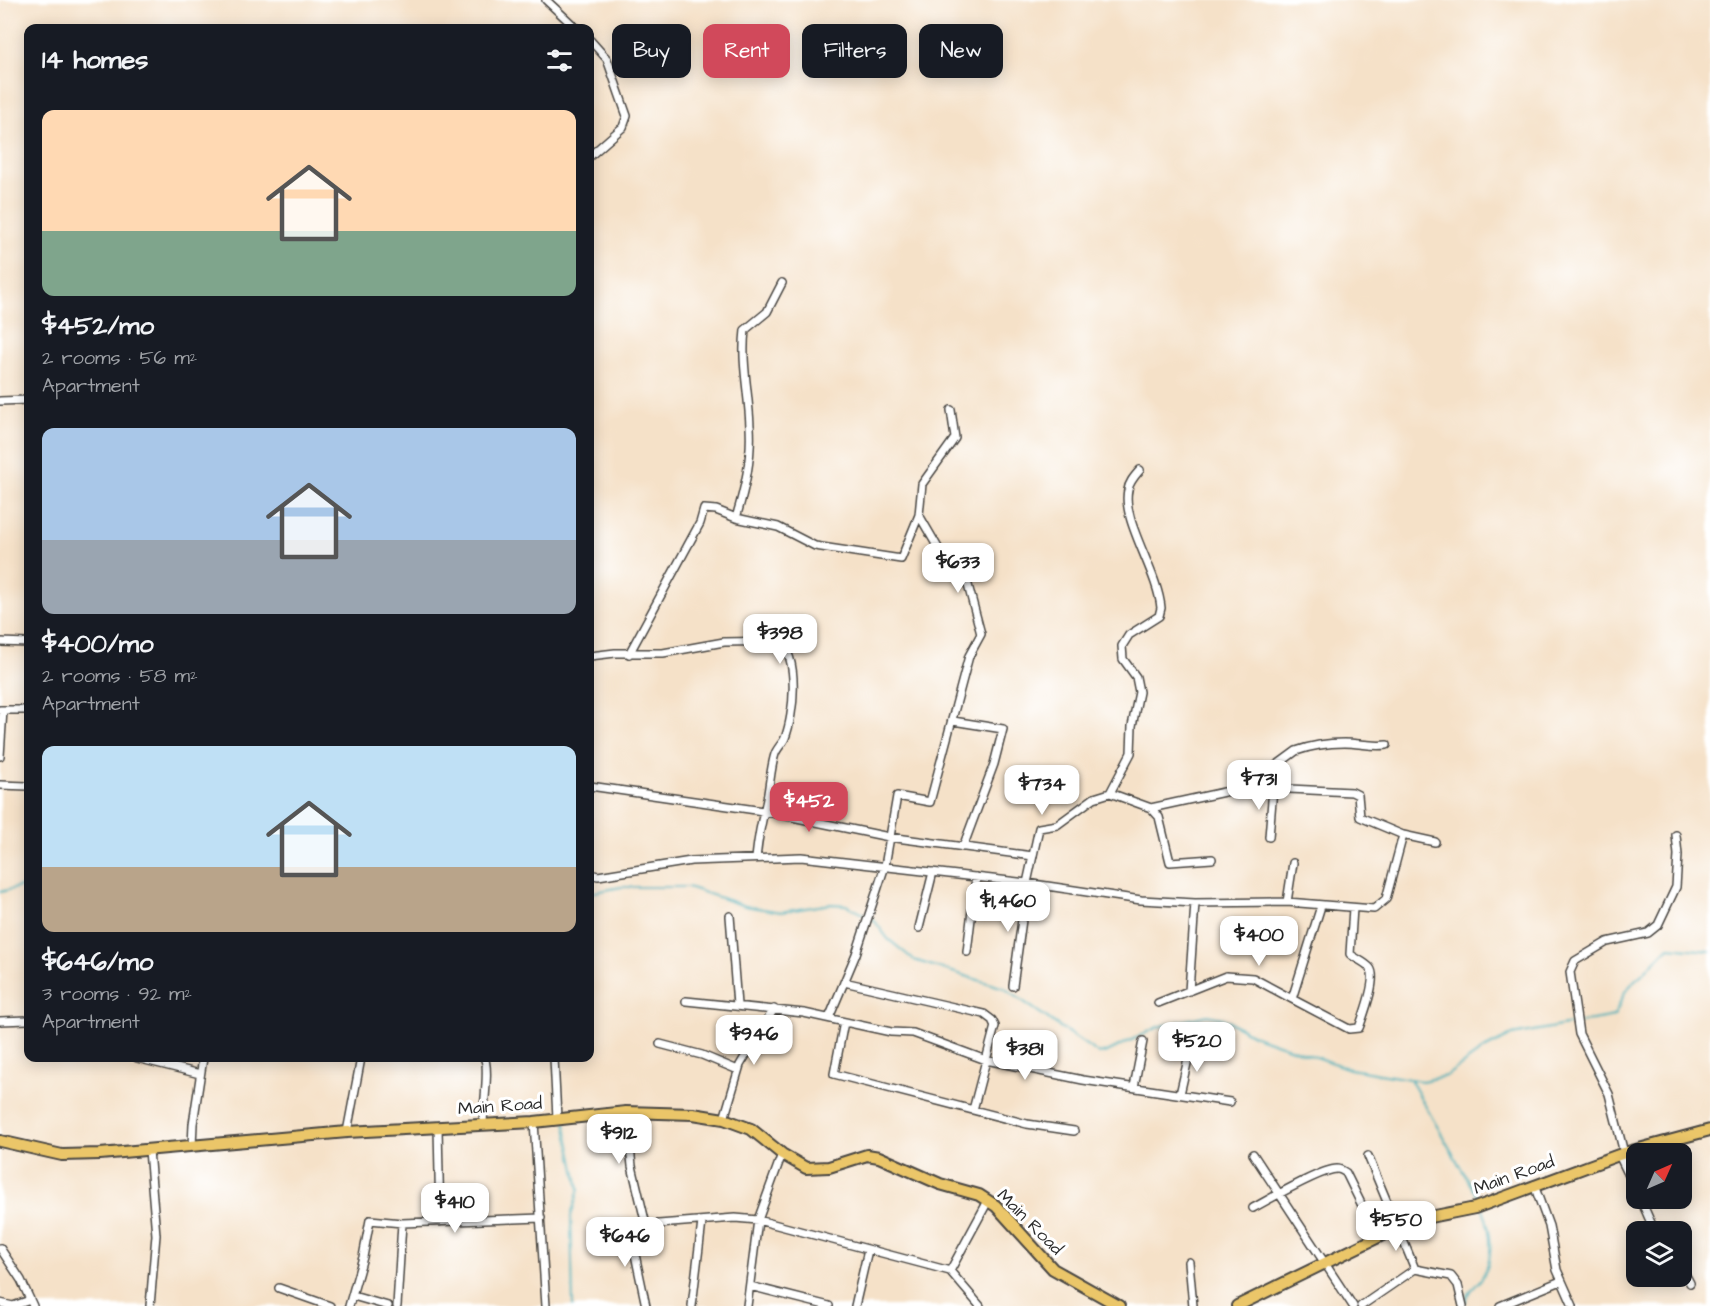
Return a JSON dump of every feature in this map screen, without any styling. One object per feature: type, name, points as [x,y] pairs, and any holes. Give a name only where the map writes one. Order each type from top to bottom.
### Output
[{"type":"main road","name":"Main Road","points":[[0,1141],[62,1155],[149,1150],[347,1132],[534,1122],[626,1112],[693,1114],[724,1119],[750,1129],[795,1163],[818,1169],[857,1157],[879,1157],[940,1184],[968,1191],[988,1201],[1053,1269],[1119,1306]]},
{"type":"main road","name":"Main Road","points":[[1678,1143],[1710,1130]]},
{"type":"main road","name":"Main Road","points":[[1237,1306],[1399,1227],[1425,1218],[1475,1208],[1626,1153]]},
{"type":"street","points":[[546,0],[572,24]]},
{"type":"street","points":[[594,44],[607,59],[627,116],[623,127],[594,152]]},
{"type":"street","points":[[736,518],[747,483],[750,427],[742,358],[745,330],[767,312],[782,283]]},
{"type":"street","points":[[0,401],[24,400]]},
{"type":"street","points":[[629,654],[695,533],[704,509],[716,510],[736,518],[778,527],[815,546],[901,559],[919,515],[922,484],[955,438],[951,410]]},
{"type":"street","points":[[1110,793],[1131,753],[1132,726],[1139,692],[1136,677],[1123,659],[1122,646],[1129,635],[1159,616],[1161,608],[1142,543],[1127,509],[1128,488],[1140,470]]},
{"type":"street","points":[[829,1018],[868,918],[885,866],[897,796],[930,802],[969,656],[981,634],[968,585],[944,558],[919,515]]},
{"type":"street","points":[[594,656],[663,653],[724,642],[779,641],[784,645],[791,660],[793,676],[789,720],[785,739],[776,751],[756,858]]},
{"type":"street","points":[[0,642],[24,643]]},
{"type":"street","points":[[0,756],[2,710],[24,710]]},
{"type":"street","points":[[953,721],[1003,729],[994,765],[963,847]]},
{"type":"street","points":[[1247,787],[1296,751],[1343,743],[1372,747],[1387,745]]},
{"type":"street","points":[[0,785],[24,786]]},
{"type":"street","points":[[594,787],[763,811],[889,837],[1033,856]]},
{"type":"street","points":[[1013,986],[1028,883],[1039,828],[1057,825],[1094,798],[1110,793],[1151,808],[1247,787],[1356,793],[1360,818],[1403,835],[1435,842]]},
{"type":"street","points":[[1269,837],[1273,788]]},
{"type":"street","points":[[1151,808],[1161,822],[1170,862],[1212,859]]},
{"type":"street","points":[[594,875],[691,861],[801,857],[1028,883],[1141,900],[1195,903],[1287,902],[1374,909],[1382,904],[1403,835]]},
{"type":"street","points":[[1626,1166],[1621,1154],[1609,1094],[1579,1034],[1569,972],[1575,961],[1607,942],[1648,933],[1658,925],[1676,887],[1678,855],[1676,835]]},
{"type":"street","points":[[1287,902],[1293,863]]},
{"type":"street","points":[[919,928],[933,872]]},
{"type":"street","points":[[967,952],[976,877]]},
{"type":"street","points":[[1189,991],[1195,903]]},
{"type":"street","points":[[1292,999],[1321,906]]},
{"type":"street","points":[[1158,1003],[1226,976],[1253,978],[1348,1029],[1359,1029],[1373,982],[1373,973],[1367,965],[1350,954],[1353,908]]},
{"type":"street","points":[[729,916],[736,1005]]},
{"type":"street","points":[[844,982],[984,1014],[992,1020],[995,1026],[973,1110]]},
{"type":"street","points":[[686,1001],[774,1009],[891,1032],[913,1033],[986,1060],[1230,1102]]},
{"type":"street","points":[[724,1119],[738,1070],[774,1009]]},
{"type":"street","points":[[0,1021],[24,1020]]},
{"type":"street","points":[[844,1022],[834,1074],[1028,1124],[1074,1131]]},
{"type":"street","points":[[1134,1087],[1143,1041]]},
{"type":"street","points":[[660,1044],[702,1055],[738,1070]]},
{"type":"street","points":[[1180,1094],[1191,1046]]},
{"type":"street","points":[[162,1062],[200,1074]]},
{"type":"street","points":[[192,1146],[202,1062]]},
{"type":"street","points":[[347,1132],[349,1111],[360,1062]]},
{"type":"street","points":[[483,1124],[484,1090],[488,1069],[485,1062]]},
{"type":"street","points":[[554,1062],[557,1118]]},
{"type":"street","points":[[626,1112],[632,1166],[645,1225]]},
{"type":"street","points":[[534,1122],[546,1306]]},
{"type":"street","points":[[438,1127],[440,1222]]},
{"type":"street","points":[[149,1150],[156,1234],[150,1306]]},
{"type":"street","points":[[747,1306],[758,1220],[782,1154]]},
{"type":"street","points":[[1253,1154],[1353,1306]]},
{"type":"street","points":[[1368,1156],[1415,1269]]},
{"type":"street","points":[[1253,1208],[1337,1169],[1346,1173],[1378,1238]]},
{"type":"street","points":[[1534,1185],[1549,1226],[1561,1281],[1573,1306]]},
{"type":"street","points":[[950,1271],[988,1201]]},
{"type":"street","points":[[349,1306],[370,1220],[402,1223],[541,1218]]},
{"type":"street","points":[[646,1306],[629,1226],[735,1218],[758,1220],[950,1271],[980,1306]]},
{"type":"street","points":[[692,1306],[702,1222]]},
{"type":"street","points":[[397,1306],[402,1223]]},
{"type":"street","points":[[0,1248],[21,1280],[31,1303],[13,1306],[0,1303]]},
{"type":"street","points":[[855,1306],[868,1250]]},
{"type":"street","points":[[1189,1262],[1193,1306]]},
{"type":"street","points":[[1361,1306],[1415,1269],[1451,1276],[1458,1285],[1463,1306]]},
{"type":"street","points":[[1500,1306],[1561,1281]]},
{"type":"street","points":[[750,1286],[829,1306]]},
{"type":"street","points":[[279,1288],[330,1306]]},
{"type":"street","points":[[353,1296],[388,1306]]},
{"type":"waterway","points":[[0,892],[24,886]]},
{"type":"waterway","points":[[594,892],[621,887],[688,887],[745,906],[781,912],[831,904],[846,905],[874,920],[888,939],[914,960],[1004,988],[1099,1054],[1158,1027],[1207,1015],[1222,1018],[1255,1036],[1350,1069],[1422,1081],[1446,1076],[1484,1049],[1512,1035],[1614,1016],[1626,990],[1669,947],[1710,951]]},
{"type":"waterway","points":[[558,1062],[563,1114]]},
{"type":"waterway","points":[[1411,1081],[1480,1201]]},
{"type":"waterway","points":[[565,1122],[579,1189],[571,1216],[573,1306]]},
{"type":"waterway","points":[[1465,1303],[1469,1293],[1481,1279],[1490,1253],[1490,1235],[1483,1209]]}]
